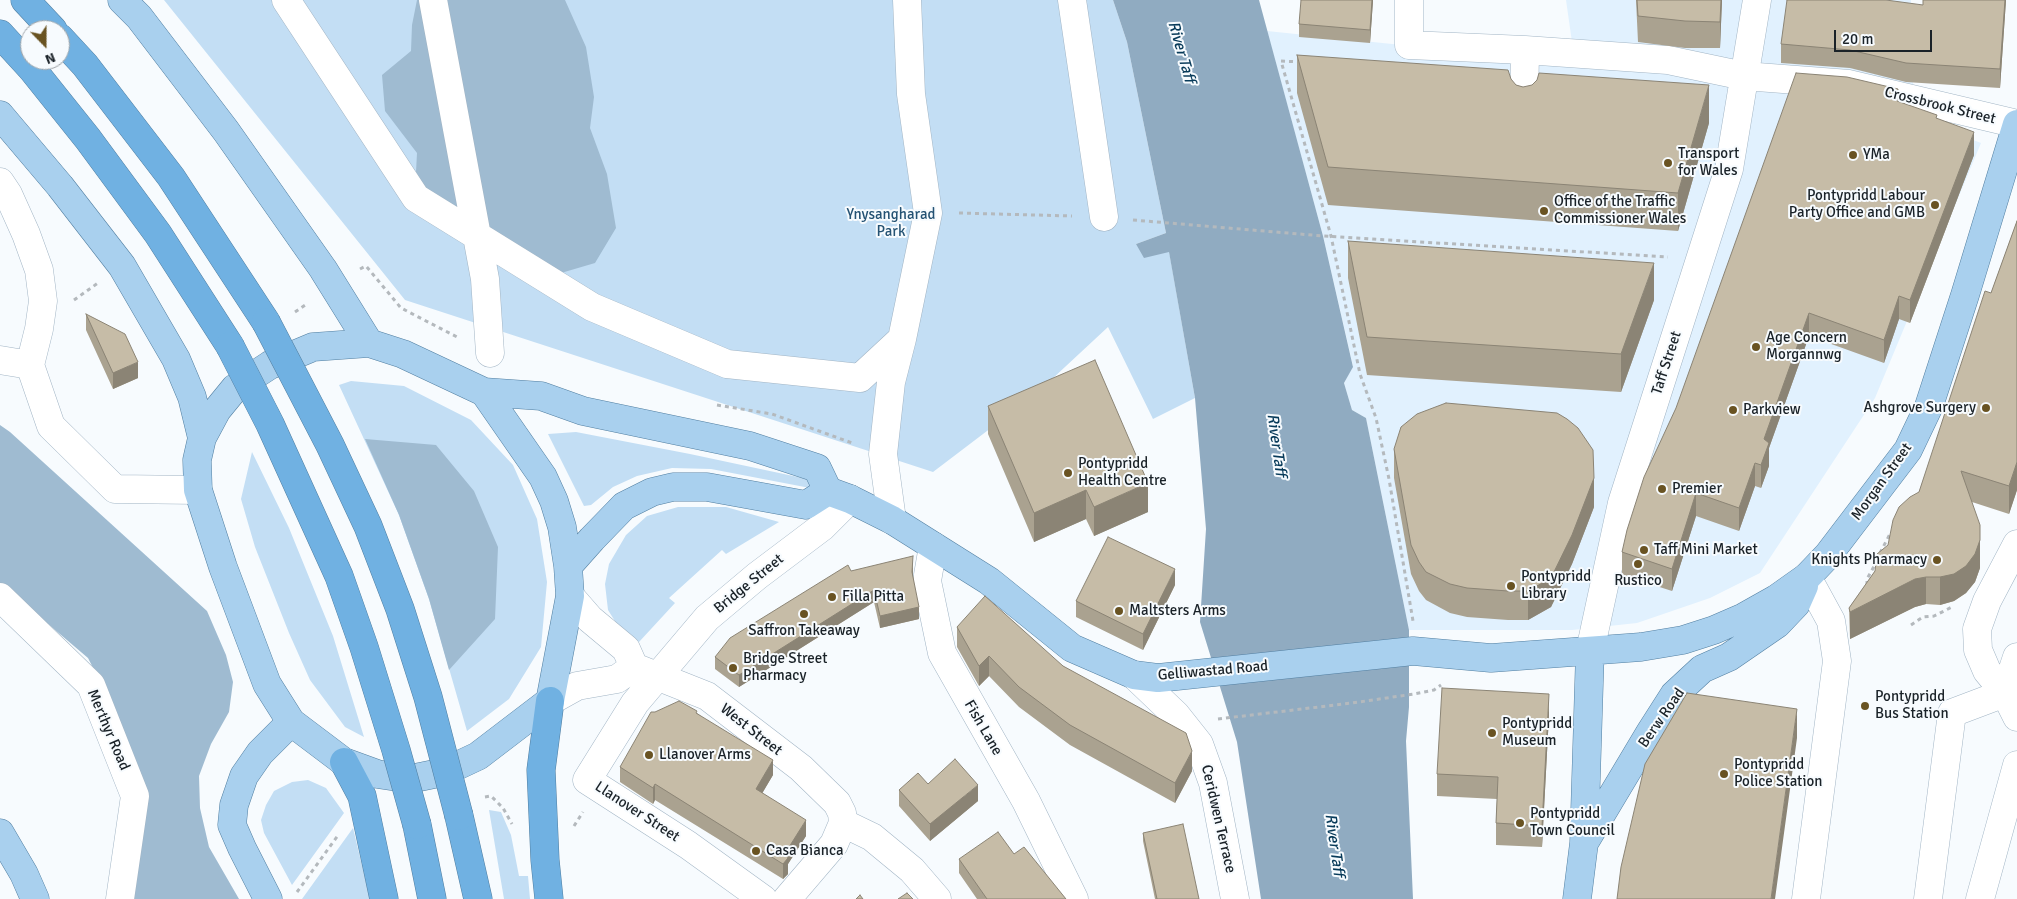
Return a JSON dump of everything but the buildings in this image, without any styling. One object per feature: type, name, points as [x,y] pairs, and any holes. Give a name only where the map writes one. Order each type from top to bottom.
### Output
[{"type":"highway","points":[[25,0],[44,20]]},
{"type":"highway","points":[[0,34],[32,69],[88,139],[158,234],[230,346],[270,424],[339,576],[396,750],[417,825],[432,899]]},
{"type":"highway","points":[[70,49],[85,65],[171,177],[266,322],[330,445],[368,526],[400,609],[425,688],[460,816],[478,899]]},
{"type":"highway","points":[[549,899],[545,860],[541,770],[550,701]]},
{"type":"highway","points":[[344,762],[362,796],[384,899]]},
{"type":"main road","points":[[122,0],[138,17],[226,131],[323,269],[369,343]]},
{"type":"main road","points":[[0,115],[60,186],[122,266],[176,359],[192,397],[202,438]]},
{"type":"main road","name":"Morgan Street","points":[[1590,651],[1641,647],[1683,640],[1744,618],[1776,599],[1807,577],[1828,555],[1908,450],[1929,406],[1966,295],[2017,124]]},
{"type":"main road","points":[[484,392],[543,477],[554,501],[562,528],[568,566],[570,596],[550,701],[478,756],[444,772],[410,780],[377,774],[344,762],[291,722],[267,684],[223,567],[198,490],[197,460],[202,438],[217,410],[235,388],[270,365],[313,347],[369,343],[403,354],[484,392],[541,396],[583,410],[750,446],[818,468],[839,495],[806,505],[707,487],[673,487],[652,492],[624,506],[568,566]]},
{"type":"main road","name":"Gelliwastad Road","points":[[839,495],[892,520],[990,581],[1072,648],[1146,677],[1415,651],[1491,658],[1590,651]]},
{"type":"main road","name":"Berw Road","points":[[1584,843],[1674,695],[1702,669],[1729,657],[1777,624],[1796,604],[1807,577]]},
{"type":"main road","name":"Berw Road","points":[[1577,899],[1584,843],[1590,651]]},
{"type":"main road","points":[[280,898],[242,848],[232,824],[234,805],[244,776],[255,760],[291,722]]},
{"type":"main road","points":[[0,833],[24,874],[35,899]]},
{"type":"street","points":[[286,0],[416,198],[592,307],[727,364],[860,378],[902,339]]},
{"type":"street","points":[[433,0],[485,278],[490,353]]},
{"type":"street","points":[[892,520],[883,454],[891,382],[902,339],[928,213],[911,94],[907,0]]},
{"type":"street","points":[[1072,0],[1104,217]]},
{"type":"street","name":"Crossbrook Street","points":[[1409,0],[1409,45],[1524,50],[1668,60],[1744,76],[1849,84],[2017,124]]},
{"type":"street","name":"Taff Street","points":[[1590,651],[1622,503],[1729,169],[1757,0]]},
{"type":"street","points":[[1524,50],[1524,109]]},
{"type":"street","points":[[0,182],[8,194],[26,234],[39,270],[43,301],[39,329],[30,365],[51,426],[115,489],[198,490]]},
{"type":"street","points":[[0,360],[30,365]]},
{"type":"street","name":"Bridge Street","points":[[645,672],[757,576],[822,527],[839,495]]},
{"type":"street","name":"Fish Lane","points":[[933,546],[927,581],[942,653],[1026,801],[1074,899]]},
{"type":"street","points":[[2016,546],[1986,601],[1977,629],[1978,650],[1987,671],[2005,694],[2017,717]]},
{"type":"street","points":[[1807,577],[1831,621],[1837,662],[1808,896]]},
{"type":"street","points":[[550,701],[577,686],[645,672],[626,648],[590,619],[570,596]]},
{"type":"street","name":"Merthyr Road","points":[[0,597],[91,685],[135,796],[120,899]]},
{"type":"street","points":[[2005,694],[2017,657]]},
{"type":"street","name":"West Street","points":[[645,672],[707,696],[801,768],[837,803],[842,813],[843,823]]},
{"type":"street","name":"Llanover Street","points":[[645,672],[634,703],[587,780],[688,845],[763,899]]},
{"type":"street","name":"Ceridwen Terrace","points":[[1146,677],[1199,744],[1213,783],[1235,899]]},
{"type":"street","points":[[1928,899],[1952,713],[2005,694]]},
{"type":"street","points":[[1980,899],[2017,765]]},
{"type":"street","points":[[792,897],[834,844],[843,823],[872,838],[905,864],[937,899]]},
{"type":"path","points":[[1310,63],[1281,61],[1331,236],[1360,374],[1376,418],[1389,479],[1415,651]]},
{"type":"path","points":[[928,213],[1104,217],[1164,224],[1323,236],[1700,259]]},
{"type":"path","points":[[360,269],[366,266],[401,308],[490,353]]},
{"type":"path","points":[[715,405],[772,414],[883,454]]},
{"type":"path","points":[[1867,587],[1867,579],[1892,530]]},
{"type":"path","points":[[1210,720],[1414,694]]},
{"type":"path","points":[[570,832],[584,810]]},
{"type":"path","points":[[280,898],[342,830]]},
{"type":"shaded area","points":[[417,0],[565,0],[586,47],[594,97],[590,128],[607,174],[616,228],[595,263],[544,278],[426,194],[416,172],[417,153],[385,111],[382,75],[411,51],[412,25]]},
{"type":"shaded area","points":[[1566,0],[1911,0],[1911,47],[1915,117],[1981,143],[1875,398],[1760,573],[1710,598],[1637,623],[1572,630],[1409,630],[1366,418],[1352,410],[1344,383],[1353,366],[1323,236],[1267,31],[1575,63]]},
{"type":"shaded area","points":[[0,425],[207,611],[226,655],[233,682],[229,712],[211,744],[199,776],[200,808],[209,847],[239,899],[131,899],[114,709],[88,658],[0,583]]},
{"type":"shaded area","points":[[365,439],[436,445],[474,491],[498,547],[495,619],[449,670],[429,599],[399,515]]},
{"type":"green space","name":"Ynysangharad Park","points":[[164,0],[1113,0],[1127,42],[1166,233],[1136,244],[1169,251],[1195,398],[1153,419],[1108,327],[1037,393],[933,472],[405,300]]},
{"type":"green space","points":[[351,381],[404,386],[471,420],[513,465],[537,519],[547,582],[541,647],[509,699],[467,731],[429,599],[399,515],[339,385]]},
{"type":"green space","points":[[576,432],[812,480],[810,488],[711,469],[672,468],[637,476],[613,487],[591,505],[584,506],[548,434]]},
{"type":"green space","points":[[252,452],[289,528],[333,636],[364,737],[345,727],[310,680],[255,547],[241,499]]},
{"type":"green space","points":[[678,507],[726,507],[779,522],[726,554],[722,550],[669,598],[675,603],[639,642],[618,626],[608,610],[605,584],[609,564],[626,535],[647,516]]},
{"type":"green space","points":[[308,780],[326,788],[344,813],[292,885],[264,833],[261,820],[266,805],[274,791],[292,782]]},
{"type":"green space","points":[[489,810],[501,812],[511,835],[519,876],[528,876],[530,899],[504,899]]},
{"type":"green space","points":[[353,828],[370,899],[302,899]]},
{"type":"water","name":"River Taff","points":[[1113,0],[1259,0],[1323,236],[1353,367],[1344,383],[1352,410],[1366,418],[1409,630],[1409,707],[1406,741],[1413,899],[1261,899],[1237,742],[1200,622],[1206,529],[1195,398],[1169,252],[1144,258],[1136,244],[1166,233],[1127,42]]},
{"type":"place","name":"YMa","points":[[1853,155]]},
{"type":"place","name":"Transport for Wales","points":[[1668,163]]},
{"type":"place","name":"Pontypridd Labour Party Office and GMB","points":[[1935,205]]},
{"type":"place","name":"Office of the Traffic Commissioner Wales","points":[[1544,211]]},
{"type":"place","name":"Age Concern Morgannwg","points":[[1756,347]]},
{"type":"place","name":"Ashgrove Surgery","points":[[1986,408]]},
{"type":"place","name":"Parkview","points":[[1733,410]]},
{"type":"place","name":"Pontypridd Health Centre","points":[[1068,473]]},
{"type":"place","name":"Premier","points":[[1662,489]]},
{"type":"place","name":"Taff Mini Market","points":[[1644,550]]},
{"type":"place","name":"Knights Pharmacy","points":[[1937,560]]},
{"type":"place","name":"Rustico","points":[[1638,564]]},
{"type":"place","name":"Pontypridd Library","points":[[1511,586]]},
{"type":"place","name":"Filla Pitta","points":[[832,597]]},
{"type":"place","name":"Maltsters Arms","points":[[1119,611]]},
{"type":"place","name":"Saffron Takeaway","points":[[804,614]]},
{"type":"place","name":"Bridge Street Pharmacy","points":[[733,668]]},
{"type":"place","name":"Pontypridd Bus Station","points":[[1865,706]]},
{"type":"place","name":"Pontypridd Museum","points":[[1492,733]]},
{"type":"place","name":"Llanover Arms","points":[[649,755]]},
{"type":"place","name":"Pontypridd Police Station","points":[[1724,774]]},
{"type":"place","name":"Pontypridd Town Council","points":[[1520,823]]},
{"type":"place","name":"Casa Bianca","points":[[756,851]]}]
